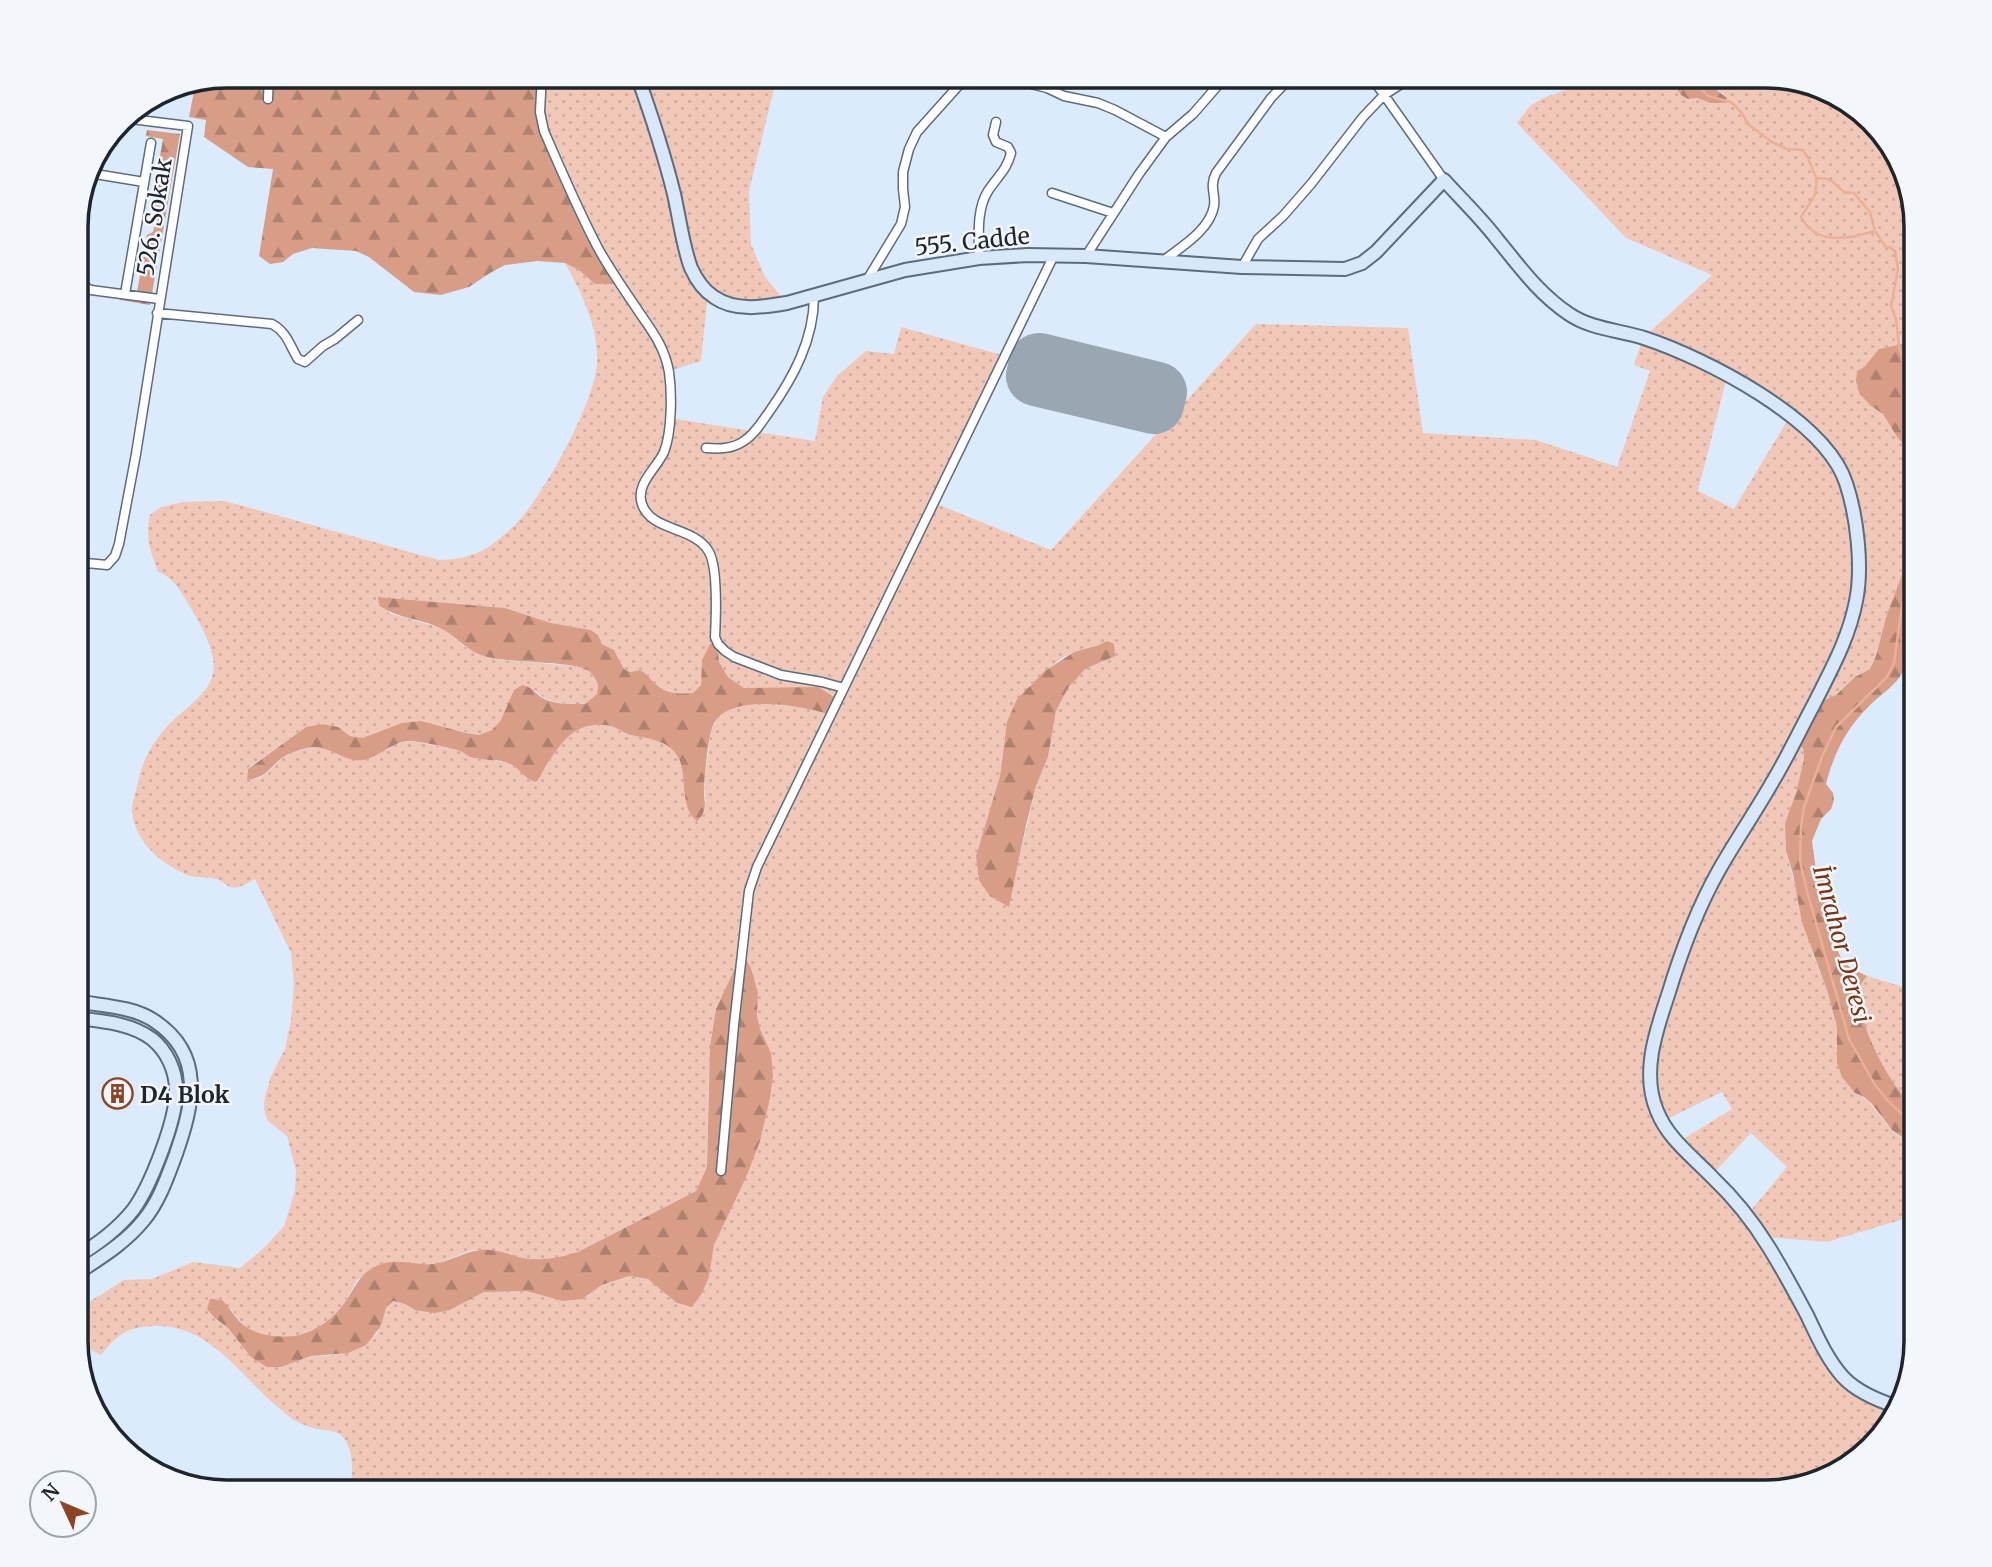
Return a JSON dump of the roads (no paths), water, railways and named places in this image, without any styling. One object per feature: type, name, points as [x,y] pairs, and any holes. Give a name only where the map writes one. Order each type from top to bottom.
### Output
[{"type":"street","points":[[268,88],[268,99]]},
{"type":"street","points":[[541,88],[540,112],[544,131],[597,247],[654,331],[668,371],[670,401],[667,438],[663,452],[644,482],[641,502],[646,513],[658,522],[701,542],[710,553],[714,568],[715,637],[725,651],[781,675],[822,681],[844,688]]},
{"type":"street","name":"555. Cadde","points":[[641,88],[666,164],[690,264],[699,283],[712,296],[726,304],[751,307],[787,303],[905,270],[979,258],[1054,255],[1242,267],[1345,269],[1363,263],[1376,252],[1444,180]]},
{"type":"street","points":[[867,280],[901,224],[905,206],[903,172],[909,149],[917,132],[956,88]]},
{"type":"street","points":[[1046,88],[1064,96],[1098,103],[1166,137]]},
{"type":"street","points":[[1086,256],[1166,137],[1193,114],[1216,88]]},
{"type":"street","points":[[1163,261],[1199,231],[1208,219],[1214,205],[1212,180],[1281,88]]},
{"type":"street","points":[[1379,88],[1444,180],[1476,213],[1537,287],[1562,309],[1585,323],[1643,338],[1685,354],[1754,391],[1790,415],[1818,440],[1840,467],[1853,510],[1859,570],[1857,598],[1849,630],[1838,659],[1780,770],[1703,901],[1660,1016],[1650,1066],[1652,1093],[1668,1131],[1738,1204],[1763,1237],[1787,1276],[1824,1349],[1842,1376],[1872,1397],[1889,1404]]},
{"type":"street","points":[[1242,267],[1258,239],[1311,184],[1363,117],[1396,88]]},
{"type":"street","name":"526. Sokak","points":[[88,563],[107,565],[117,552],[136,454],[188,126],[138,120]]},
{"type":"street","points":[[979,258],[981,206],[987,192],[1009,164],[1011,153],[1008,147],[996,142],[993,135],[996,122]]},
{"type":"street","points":[[125,294],[151,143]]},
{"type":"street","points":[[98,174],[144,182]]},
{"type":"street","points":[[1052,193],[1113,214]]},
{"type":"street","points":[[721,1171],[749,891],[757,867],[1054,255]]},
{"type":"street","points":[[88,288],[159,299]]},
{"type":"street","points":[[706,448],[724,449],[743,442],[780,397],[796,369],[808,337],[814,296]]},
{"type":"street","points":[[157,313],[272,324],[281,329],[299,359],[305,362],[358,320]]},
{"type":"street","points":[[88,1003],[131,1010],[163,1027],[185,1055],[192,1093],[183,1135],[154,1207],[117,1247],[88,1266]]},
{"type":"street","points":[[88,1020],[129,1027],[148,1037],[168,1058],[176,1090],[169,1127],[141,1198],[115,1230],[88,1249]]},
{"type":"waterway","name":"İmrahor Deresi","points":[[1700,88],[1708,96],[1731,102],[1748,124],[1772,142],[1787,149],[1802,150],[1817,178],[1830,180],[1844,192],[1854,193],[1870,212],[1875,231],[1886,247],[1895,251],[1898,269],[1891,306],[1904,362]]},
{"type":"waterway","name":"İmrahor Deresi","points":[[1817,178],[1815,195],[1801,217],[1807,226],[1815,233],[1834,238],[1875,231]]},
{"type":"waterway","name":"İmrahor Deresi","points":[[1904,600],[1894,663],[1887,677],[1836,727],[1822,757],[1804,807],[1800,861],[1849,1039],[1875,1085],[1904,1116]]},
{"type":"place","name":"D4 Blok","points":[[117,1094]]}]
